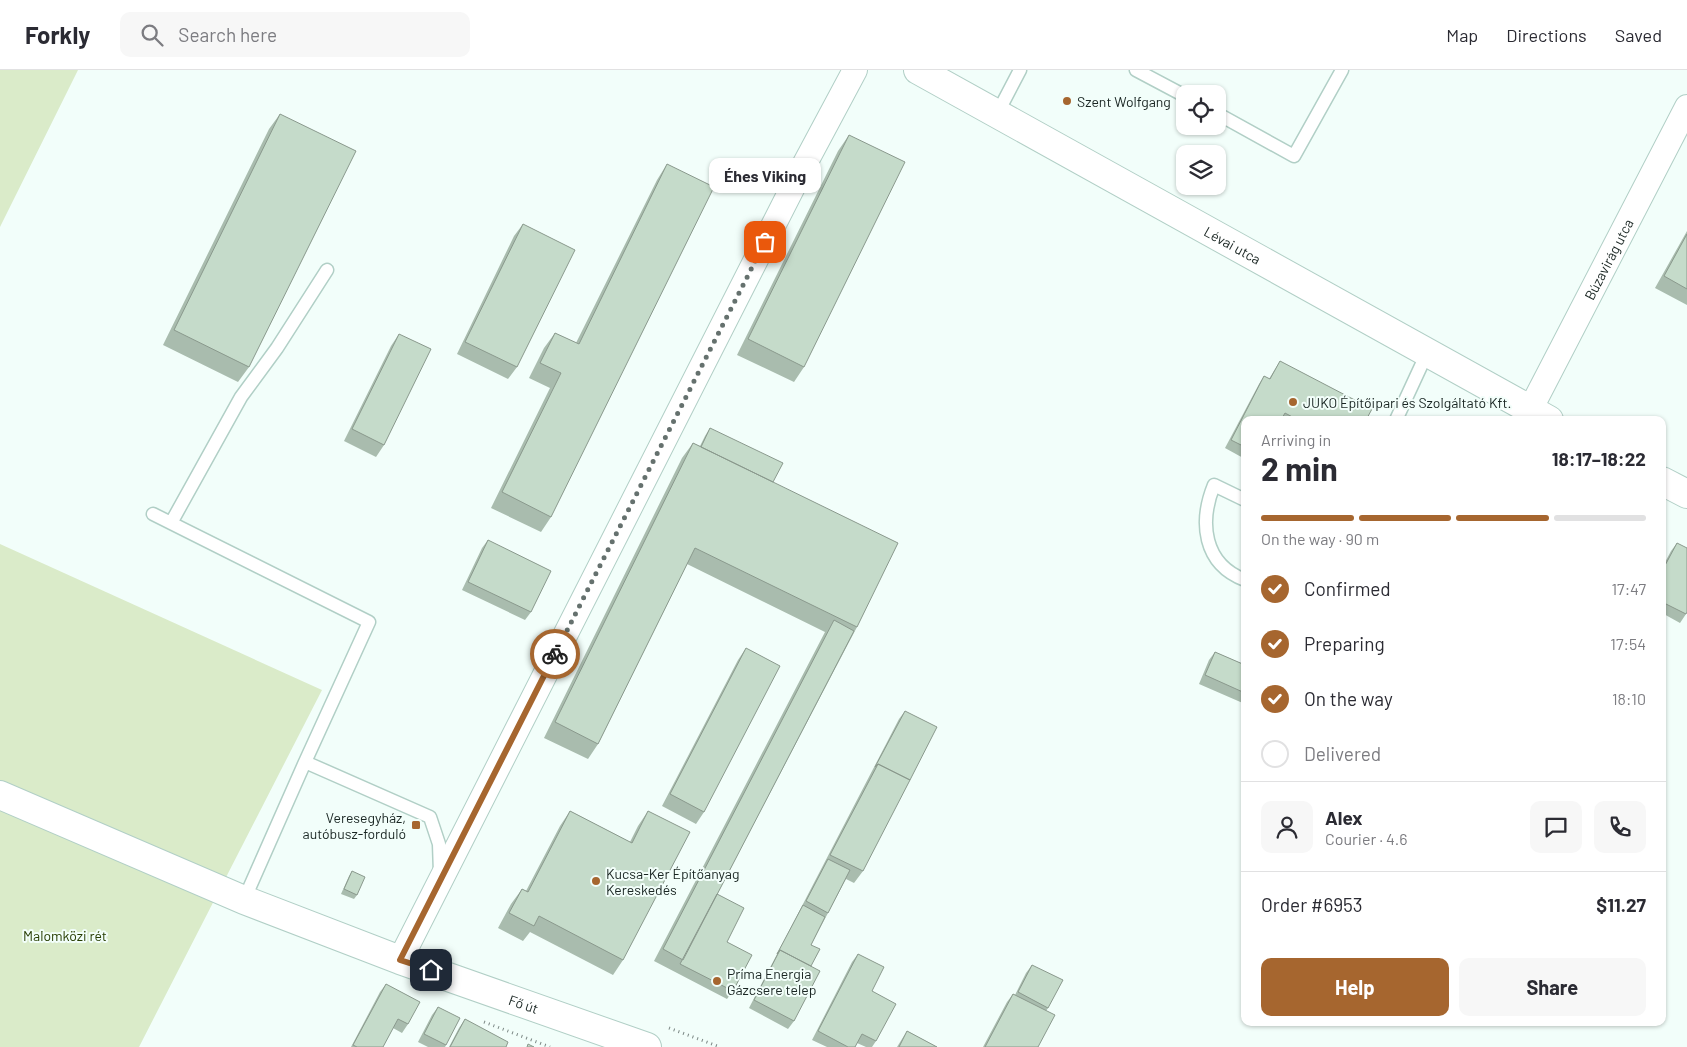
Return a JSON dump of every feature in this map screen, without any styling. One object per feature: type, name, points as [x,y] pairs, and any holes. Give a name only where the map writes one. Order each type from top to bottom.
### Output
[{"type":"street","points":[[400,960],[788,197],[855,70]]},
{"type":"street","name":"Lévai utca","points":[[918,70],[1539,415]]},
{"type":"street","name":"Búzavirág utca","points":[[1539,415],[1687,107]]},
{"type":"street","points":[[1666,483],[1687,494]]},
{"type":"street","name":"Fő út","points":[[0,795],[244,900],[400,960],[647,1047]]},
{"type":"lane","points":[[997,114],[1020,70]]},
{"type":"lane","points":[[1136,70],[1176,91]]},
{"type":"lane","points":[[1226,118],[1294,156],[1342,70]]},
{"type":"lane","points":[[171,523],[241,397],[277,348],[326,270]]},
{"type":"lane","points":[[1398,416],[1427,353]]},
{"type":"lane","points":[[1241,498],[1214,485],[1207,503],[1205,521],[1208,542],[1216,559],[1232,575],[1241,578]]},
{"type":"lane","points":[[153,514],[369,622],[244,900]]},
{"type":"lane","points":[[305,762],[430,817],[439,844],[441,880]]},
{"type":"green space","points":[[0,70],[78,70],[0,227]]},
{"type":"green space","name":"Malomközi rét","points":[[0,544],[322,690],[139,1047],[0,1047]]},
{"type":"building","points":[[280,114],[356,151],[249,367],[174,330]]},
{"type":"building","points":[[849,135],[905,162],[804,367],[748,339]]},
{"type":"building","points":[[667,164],[714,187],[551,517],[502,492],[561,373],[540,363],[555,333],[579,344]]},
{"type":"building","points":[[523,224],[575,250],[517,367],[465,342]]},
{"type":"building","points":[[1687,234],[1687,289],[1664,276]]},
{"type":"building","points":[[399,334],[431,349],[384,445],[352,429]]},
{"type":"building","name":"JUKO Építőipari és Szolgáltató Kft.","points":[[1280,361],[1372,409],[1368,416],[1291,416],[1285,413],[1283,416],[1243,416],[1264,376],[1270,379]]},
{"type":"building","name":"JUKO Építőipari és Szolgáltató Kft.","points":[[1241,421],[1241,445],[1231,440]]},
{"type":"building","points":[[710,428],[783,463],[773,482],[701,447]]},
{"type":"building","points":[[693,443],[898,543],[857,627],[695,548],[598,744],[555,722]]},
{"type":"building","points":[[488,540],[551,571],[531,612],[468,582]]},
{"type":"building","points":[[1677,543],[1687,548],[1686,614],[1666,604],[1666,564]]},
{"type":"building","points":[[834,620],[854,631],[683,960],[663,949]]},
{"type":"building","points":[[746,648],[780,666],[704,812],[670,794]]},
{"type":"building","points":[[1215,652],[1241,663],[1241,691],[1205,675]]},
{"type":"building","points":[[905,711],[937,727],[910,780],[878,764],[875,767]]},
{"type":"building","points":[[878,764],[910,780],[863,871],[830,855]]},
{"type":"building","name":"Kucsa-Ker Építőanyag Kereskedés","points":[[570,811],[632,843],[648,811],[690,832],[623,960],[539,916],[534,926],[509,913],[522,889],[528,892]]},
{"type":"building","points":[[828,859],[850,870],[828,913],[806,901]]},
{"type":"building","points":[[352,871],[365,877],[357,895],[344,889]]},
{"type":"building","points":[[717,894],[744,908],[727,942],[752,955],[733,991],[680,964]]},
{"type":"building","points":[[803,905],[825,917],[811,945],[820,949],[811,966],[780,950],[777,954]]},
{"type":"building","points":[[780,950],[820,971],[794,1021],[754,1000]]},
{"type":"building","points":[[858,954],[884,967],[872,991],[896,1004],[876,1041],[862,1034],[855,1047],[848,1047],[818,1031]]},
{"type":"building","points":[[1032,965],[1063,980],[1048,1008],[1018,992]]},
{"type":"building","points":[[386,984],[420,1002],[408,1024],[398,1019],[383,1047],[357,1047],[353,1045]]},
{"type":"building","points":[[1013,994],[1055,1015],[1038,1047],[985,1047]]},
{"type":"building","points":[[438,1007],[460,1018],[446,1045],[424,1034]]},
{"type":"building","points":[[465,1019],[508,1042],[506,1047],[450,1047]]},
{"type":"building","points":[[907,1031],[937,1047],[899,1047]]},
{"type":"way so far","points":[[555,654],[765,242]]},
{"type":"place","name":"Szent Wolfgang","points":[[1067,101]]},
{"type":"place","name":"Éhes Viking","points":[[765,242]]},
{"type":"place","name":"JUKO Építőipari és Szolgáltató Kft.","points":[[1293,402]]},
{"type":"place","name":"Veresegyház, autóbusz-forduló","points":[[416,825]]},
{"type":"place","name":"Kucsa-Ker Építőanyag Kereskedés","points":[[596,881]]},
{"type":"place","name":"Príma Energia Gázcsere telep","points":[[717,981]]},
{"type":"route","points":[[431,970],[400,960],[555,654]]}]
